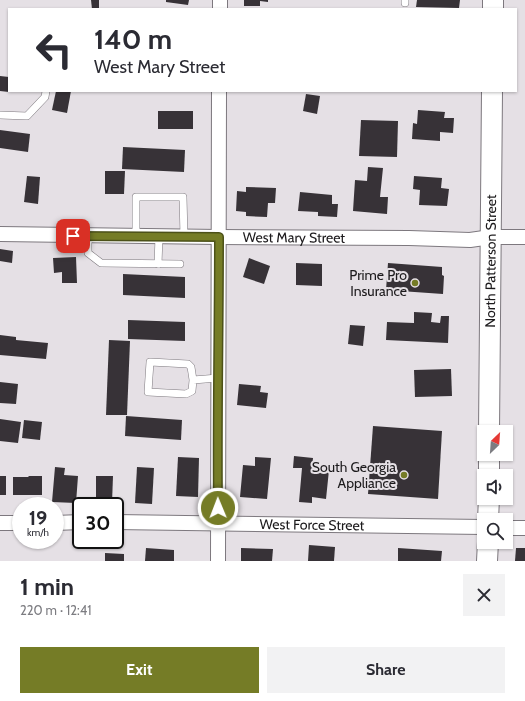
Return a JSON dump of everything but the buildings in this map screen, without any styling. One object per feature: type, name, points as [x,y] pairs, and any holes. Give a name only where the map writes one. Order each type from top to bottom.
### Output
[{"type":"main road","name":"North Patterson Street","points":[[489,425],[492,92]]},
{"type":"main road","points":[[487,561],[488,549]]},
{"type":"street","points":[[218,561],[219,92]]},
{"type":"street","name":"West Mary Street","points":[[0,234],[184,237],[409,238],[470,240],[491,237],[525,238]]},
{"type":"street","name":"West Force Street","points":[[124,522],[477,527]]},
{"type":"street","points":[[0,524],[12,523]]},
{"type":"street","points":[[513,528],[525,528]]},
{"type":"lane","points":[[0,115],[27,116],[45,97],[46,92]]},
{"type":"lane","points":[[136,236],[136,197],[183,197],[184,237]]},
{"type":"lane","points":[[88,236],[88,254],[101,263],[180,264]]},
{"type":"lane","points":[[158,264],[159,236]]},
{"type":"lane","points":[[150,362],[188,364],[191,367],[193,380],[192,391],[186,394],[148,392],[150,362]]},
{"type":"lane","points":[[193,380],[218,378]]},
{"type":"place","name":"Prime Pro Insurance","points":[[415,283]]},
{"type":"place","name":"South Georgia Appliance","points":[[404,475]]},
{"type":"route","points":[[73,236],[219,237],[218,508]]}]
